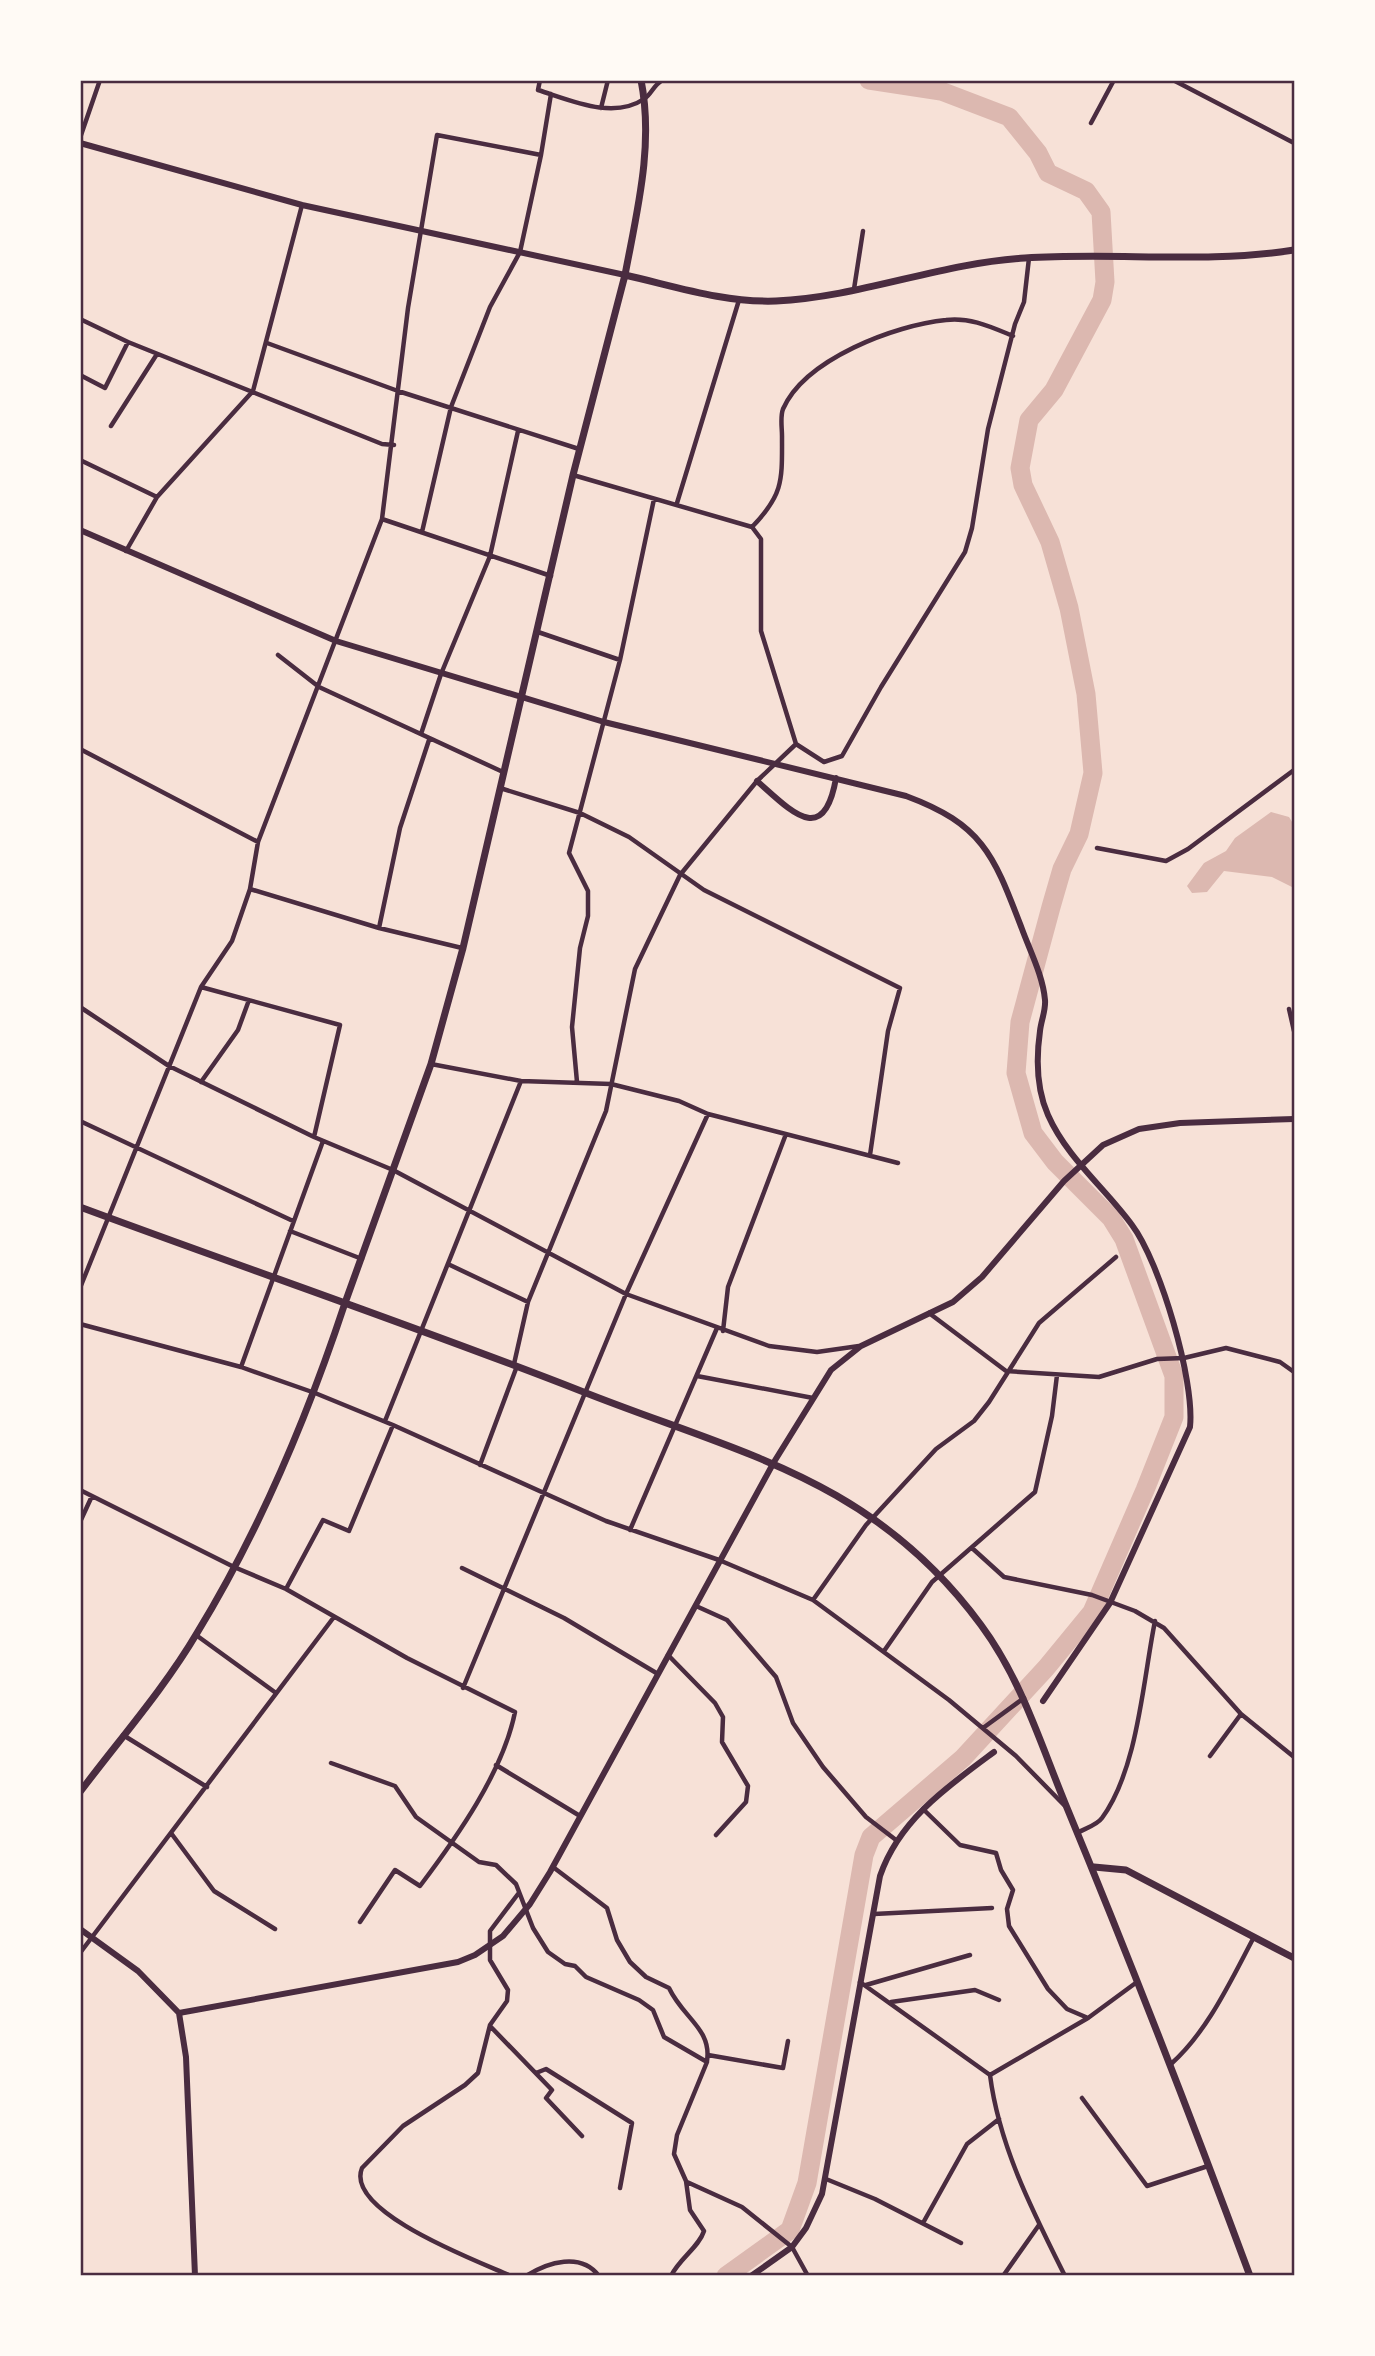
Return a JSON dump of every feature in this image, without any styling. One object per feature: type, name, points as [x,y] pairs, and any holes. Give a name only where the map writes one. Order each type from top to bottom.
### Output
[{"type":"main road","points":[[80,1792],[196,1635],[271,1494],[315,1393],[431,1064],[463,948],[573,475],[625,275],[643,175],[645,99],[642,80]]},
{"type":"main road","points":[[625,275],[739,300],[808,298],[984,261],[1029,258],[1254,256],[1294,250]]},
{"type":"main road","points":[[80,1207],[422,1330],[584,1393],[774,1462],[874,1517],[905,1541],[982,1626],[1024,1698],[1139,1980],[1250,2276]]},
{"type":"main road","points":[[1094,1867],[1126,1870],[1294,1958]]},
{"type":"street","points":[[100,80],[80,141],[302,205],[625,275]]},
{"type":"street","points":[[540,80],[538,90],[601,108],[615,109],[645,99],[655,84],[663,80]]},
{"type":"street","points":[[601,108],[608,80]]},
{"type":"street","points":[[1091,122],[1114,80]]},
{"type":"street","points":[[1174,80],[1294,143]]},
{"type":"street","points":[[422,532],[451,407],[490,307],[520,252],[551,94]]},
{"type":"street","points":[[80,1288],[201,987],[232,941],[250,889],[258,842],[382,519],[394,445],[398,391],[419,231],[437,135],[541,155]]},
{"type":"street","points":[[127,551],[158,497],[253,391],[302,205]]},
{"type":"street","points":[[854,290],[863,231]]},
{"type":"street","points":[[573,475],[654,499],[677,503],[752,527],[761,539],[761,631],[796,744],[824,762],[842,756],[881,687],[965,552],[972,528],[988,429],[1024,302],[1029,258]]},
{"type":"street","points":[[677,503],[739,300]]},
{"type":"street","points":[[80,319],[157,354],[382,444],[394,445]]},
{"type":"street","points":[[752,527],[769,509],[780,488],[782,411],[795,390],[841,351],[947,320],[977,321],[1013,336]]},
{"type":"street","points":[[80,375],[105,388],[128,342]]},
{"type":"street","points":[[267,343],[398,391],[580,449]]},
{"type":"street","points":[[111,426],[157,354]]},
{"type":"street","points":[[421,734],[441,674],[490,556],[518,431]]},
{"type":"street","points":[[80,460],[158,497]]},
{"type":"street","points":[[577,1082],[572,1027],[580,948],[588,916],[588,891],[569,853],[620,660],[654,499]]},
{"type":"street","points":[[382,519],[551,576]]},
{"type":"street","points":[[80,530],[336,640],[441,674],[604,722],[906,796],[936,807],[964,825],[989,853],[1003,876],[1039,973],[1045,1001],[1038,1057],[1042,1097],[1064,1144],[1133,1226],[1148,1251],[1184,1358],[1193,1404],[1190,1427],[1110,1603],[1043,1701]]},
{"type":"street","points":[[538,632],[620,660]]},
{"type":"street","points":[[278,655],[318,687],[503,772]]},
{"type":"street","points":[[379,928],[400,828],[429,740]]},
{"type":"street","points":[[480,1465],[516,1365],[528,1302],[606,1111],[635,969],[680,875],[757,781],[796,744]]},
{"type":"street","points":[[80,749],[258,842]]},
{"type":"street","points":[[1097,848],[1166,861],[1188,849],[1294,770]]},
{"type":"street","points":[[757,781],[788,808],[805,818],[826,813],[832,800],[836,778]]},
{"type":"street","points":[[500,787],[580,813],[629,837],[680,875],[900,988],[888,1031],[870,1155]]},
{"type":"street","points":[[250,889],[379,928],[463,948]]},
{"type":"street","points":[[201,987],[340,1025],[314,1137]]},
{"type":"street","points":[[201,1082],[238,1030],[249,1000]]},
{"type":"street","points":[[80,1007],[169,1066],[314,1137],[393,1170],[626,1293],[769,1346],[817,1352],[861,1346]]},
{"type":"street","points":[[1289,1009],[1294,1031]]},
{"type":"street","points":[[431,1064],[522,1081],[611,1084],[679,1101],[708,1114],[898,1163]]},
{"type":"street","points":[[385,1421],[522,1081]]},
{"type":"street","points":[[463,1688],[626,1293],[708,1114]]},
{"type":"street","points":[[179,2013],[458,1962],[475,1955],[503,1936],[552,1870],[719,1560],[774,1462],[831,1370],[861,1346],[953,1301],[982,1277],[1064,1181],[1103,1145],[1139,1129],[1180,1123],[1294,1118]]},
{"type":"street","points":[[80,1121],[293,1221]]},
{"type":"street","points":[[630,1530],[720,1329],[727,1287],[786,1134]]},
{"type":"street","points":[[241,1367],[323,1141]]},
{"type":"street","points":[[290,1231],[362,1259]]},
{"type":"street","points":[[813,1600],[874,1517],[936,1449],[974,1420],[989,1402],[1006,1371],[1039,1323],[1116,1257]]},
{"type":"street","points":[[450,1265],[528,1302]]},
{"type":"street","points":[[80,1270],[87,1273]]},
{"type":"street","points":[[929,1312],[1006,1371],[1099,1377],[1157,1359],[1184,1358],[1226,1348],[1280,1362],[1294,1372]]},
{"type":"street","points":[[80,1324],[241,1367],[315,1393],[385,1421],[630,1530],[719,1560],[813,1600],[884,1651],[982,1728],[1067,1807]]},
{"type":"street","points":[[884,1651],[939,1576],[1035,1492],[1050,1427],[1057,1375]]},
{"type":"street","points":[[697,1376],[814,1398]]},
{"type":"street","points":[[286,1589],[323,1520],[349,1531],[393,1425]]},
{"type":"street","points":[[80,1490],[234,1567],[286,1589],[463,1688],[516,1712],[496,1765],[453,1843],[420,1886],[395,1870],[360,1922]]},
{"type":"street","points":[[80,1522],[92,1496]]},
{"type":"street","points":[[972,1548],[1004,1577],[1092,1595],[1155,1621],[1241,1714],[1294,1757]]},
{"type":"street","points":[[463,1568],[504,1587],[658,1674]]},
{"type":"street","points":[[696,1606],[727,1620],[776,1677],[793,1723],[823,1767],[866,1817],[896,1840]]},
{"type":"street","points":[[80,1953],[334,1617]]},
{"type":"street","points":[[1079,1832],[1100,1821],[1118,1789],[1130,1753],[1155,1621]]},
{"type":"street","points":[[196,1635],[276,1693]]},
{"type":"street","points":[[668,1655],[715,1703],[723,1717],[722,1742],[748,1786],[746,1802],[716,1835]]},
{"type":"street","points":[[982,1728],[990,1726],[1024,1698]]},
{"type":"street","points":[[1210,1756],[1241,1714]]},
{"type":"street","points":[[123,1735],[207,1787]]},
{"type":"street","points":[[751,2276],[790,2245],[806,2228],[826,2179],[880,1877],[896,1840],[923,1809],[994,1752]]},
{"type":"street","points":[[331,1763],[395,1786],[416,1817],[478,1862],[496,1865],[516,1884],[518,1895],[548,1952],[565,1964],[575,1966],[586,1977],[639,2000],[653,2010],[664,2037],[707,2059],[783,2068],[788,2041]]},
{"type":"street","points":[[496,1765],[580,1816]]},
{"type":"street","points":[[923,1809],[960,1845],[996,1853],[1001,1870],[1013,1890],[1007,1909],[1009,1926],[1048,1989],[1067,2009],[1088,2018]]},
{"type":"street","points":[[171,1833],[214,1891],[275,1929]]},
{"type":"street","points":[[552,1870],[607,1908],[617,1940],[629,1962],[646,1977],[669,1988],[676,2002],[706,2037],[707,2059],[702,2080],[677,2135],[674,2154],[686,2181],[690,2210],[704,2231],[702,2238],[676,2263],[671,2276]]},
{"type":"street","points":[[511,2276],[426,2238],[395,2220],[363,2191],[359,2176],[362,2168],[403,2126],[478,2073],[490,2025],[507,2001],[508,1990],[490,1960],[490,1931],[518,1895]]},
{"type":"street","points":[[873,1914],[992,1908]]},
{"type":"street","points":[[80,1929],[138,1971],[179,2013],[186,2057],[195,2276]]},
{"type":"street","points":[[1171,2064],[1182,2054],[1221,1998],[1254,1937]]},
{"type":"street","points":[[862,1984],[970,1955]]},
{"type":"street","points":[[990,2075],[1088,2018],[1139,1980]]},
{"type":"street","points":[[862,1984],[990,2075],[999,2119],[1015,2168],[1039,2225],[1065,2276]]},
{"type":"street","points":[[890,2002],[975,1990],[999,2000]]},
{"type":"street","points":[[490,2025],[552,2090],[545,2098],[582,2136]]},
{"type":"street","points":[[536,2073],[546,2069],[632,2123],[620,2188]]},
{"type":"street","points":[[1082,2098],[1147,2186],[1209,2166]]},
{"type":"street","points":[[923,2223],[967,2144],[999,2119]]},
{"type":"street","points":[[826,2179],[875,2199],[961,2242]]},
{"type":"street","points":[[686,2181],[742,2207],[790,2245],[808,2276]]},
{"type":"street","points":[[1003,2276],[1039,2225]]},
{"type":"street","points":[[526,2276],[563,2262],[579,2262],[591,2266],[599,2276]]},
{"type":"shaded area","points":[[1271,812],[1289,817],[1294,825],[1294,888],[1272,877],[1224,871],[1207,892],[1192,893],[1187,886],[1204,863],[1226,851],[1235,838]]},
{"type":"waterway","points":[[726,2276],[790,2230],[807,2183],[864,1855],[871,1837],[963,1758],[1046,1668],[1092,1612],[1174,1417],[1174,1376],[1124,1239],[1111,1218],[1055,1162],[1033,1133],[1016,1073],[1020,1022],[1062,869],[1079,834],[1093,773],[1086,694],[1069,608],[1050,542],[1023,485],[1020,468],[1029,420],[1054,390],[1102,300],[1105,282],[1101,212],[1086,191],[1048,173],[1038,153],[1009,117],[941,91],[869,80]]}]
